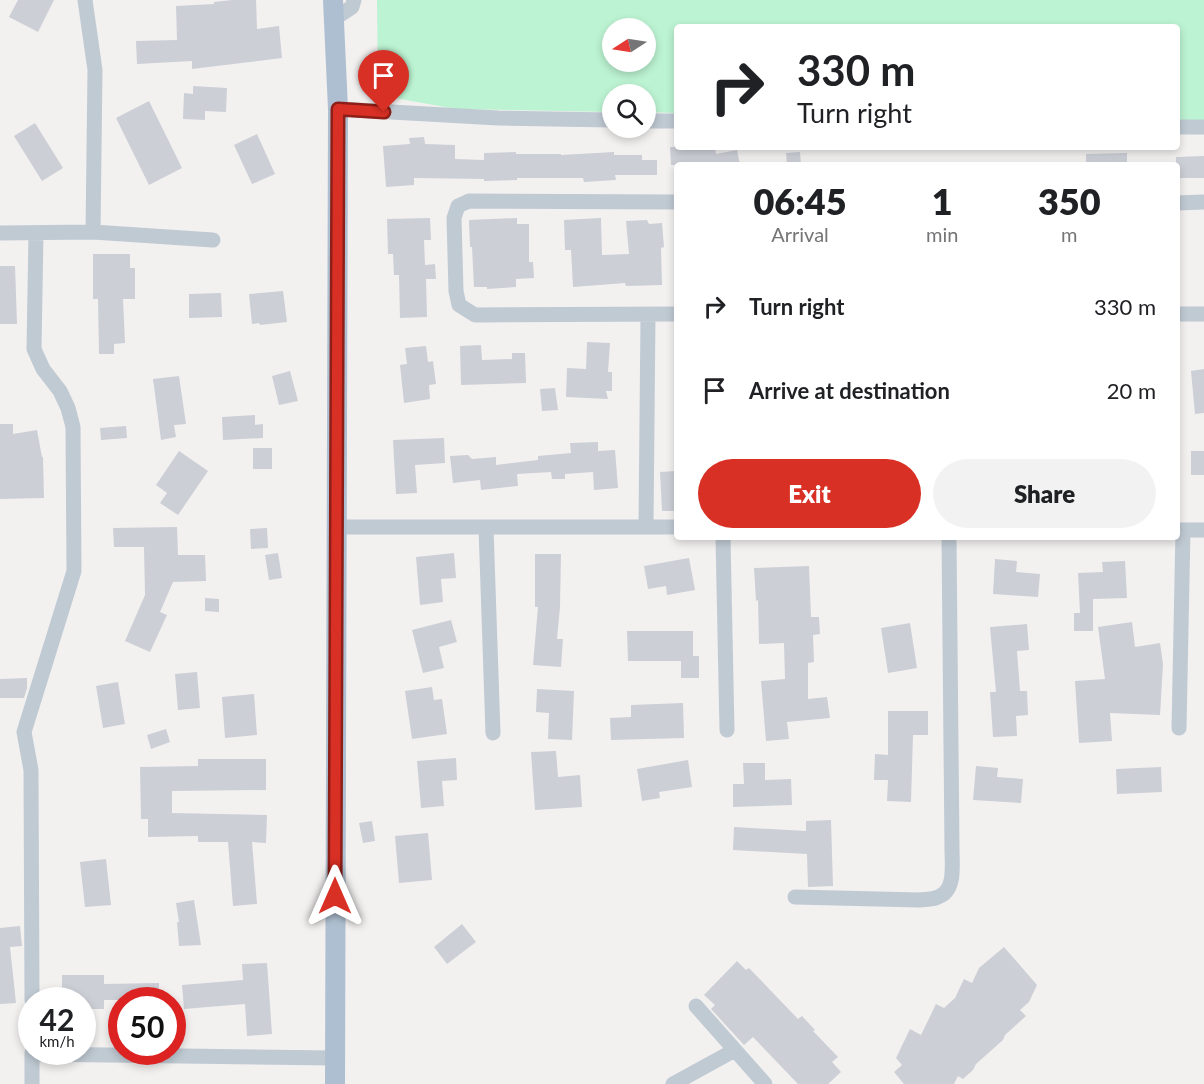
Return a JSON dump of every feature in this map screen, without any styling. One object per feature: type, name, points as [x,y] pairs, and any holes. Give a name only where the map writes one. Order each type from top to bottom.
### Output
[{"type":"main road","points":[[333,10],[338,109],[335,1084]]},
{"type":"street","points":[[85,0],[95,70],[93,232]]},
{"type":"street","points":[[333,10],[352,7],[354,0]]},
{"type":"street","points":[[338,109],[498,118],[602,120]]},
{"type":"street","points":[[656,121],[674,121]]},
{"type":"street","points":[[1180,127],[1204,127]]},
{"type":"street","points":[[674,202],[469,201],[458,206],[454,218],[456,291],[459,306],[476,315],[674,314]]},
{"type":"street","points":[[1180,202],[1204,202]]},
{"type":"street","points":[[0,233],[93,232],[213,240]]},
{"type":"street","points":[[32,987],[31,770],[24,732],[74,571],[73,427],[60,391],[43,369],[34,349],[36,234]]},
{"type":"street","points":[[1180,314],[1204,314]]},
{"type":"street","points":[[646,526],[648,315]]},
{"type":"street","points":[[336,527],[674,527]]},
{"type":"street","points":[[486,528],[493,733]]},
{"type":"street","points":[[1180,530],[1204,530]]},
{"type":"street","points":[[723,540],[728,730]]},
{"type":"street","points":[[795,897],[919,900],[946,894],[951,883],[949,540]]},
{"type":"street","points":[[1179,540],[1179,729]]},
{"type":"street","points":[[696,1006],[765,1084]]},
{"type":"street","points":[[673,1084],[735,1050]]},
{"type":"street","points":[[96,1054],[335,1058]]},
{"type":"street","points":[[32,1065],[32,1084]]},
{"type":"green space","points":[[377,0],[1204,0],[1204,122],[1180,121],[1180,24],[674,24],[674,113],[656,112],[656,84],[602,84],[602,112],[456,109],[378,95]]},
{"type":"building","points":[[18,0],[54,0],[38,32],[9,17]]},
{"type":"building","points":[[256,0],[257,29],[279,26],[282,58],[192,69],[192,61],[137,64],[136,41],[177,40],[176,6],[214,4],[214,2]]},
{"type":"building","points":[[193,86],[227,88],[226,112],[205,111],[205,120],[183,119],[184,93],[193,94]]},
{"type":"building","points":[[149,101],[182,168],[149,185],[116,118]]},
{"type":"building","points":[[35,123],[63,168],[42,181],[14,136]]},
{"type":"building","points":[[257,134],[275,174],[252,184],[234,145]]},
{"type":"building","points":[[424,137],[425,144],[455,145],[455,159],[484,160],[484,153],[516,152],[516,154],[561,155],[614,152],[614,155],[642,155],[642,160],[657,160],[657,175],[615,175],[616,180],[584,182],[583,178],[517,178],[517,180],[484,181],[484,179],[414,178],[414,185],[386,187],[383,146],[410,144],[409,138]]},
{"type":"building","points":[[670,147],[674,147],[674,150],[715,150],[716,154],[737,150],[739,162],[674,162],[674,165],[671,165]]},
{"type":"building","points":[[800,152],[801,162],[787,162],[786,153]]},
{"type":"building","points":[[1127,153],[1127,162],[1086,162],[1086,154]]},
{"type":"building","points":[[1204,156],[1204,178],[1180,178],[1180,162],[1176,162],[1176,157]]},
{"type":"building","points":[[430,218],[431,240],[424,240],[425,265],[435,264],[436,279],[426,279],[427,317],[400,318],[399,275],[394,275],[393,254],[388,254],[387,219]]},
{"type":"building","points":[[517,218],[517,224],[529,224],[529,262],[533,262],[534,278],[516,279],[516,287],[487,289],[487,287],[474,287],[469,220]]},
{"type":"building","points":[[601,218],[602,255],[629,254],[626,221],[647,220],[649,224],[662,223],[664,247],[661,248],[662,285],[626,286],[625,283],[573,287],[571,250],[565,250],[564,220]]},
{"type":"building","points":[[93,254],[130,254],[130,268],[135,268],[135,299],[123,299],[125,343],[114,344],[114,354],[99,354],[98,299],[93,299]]},
{"type":"building","points":[[0,266],[15,266],[17,324],[0,324]]},
{"type":"building","points":[[283,291],[287,322],[252,324],[249,294]]},
{"type":"building","points":[[221,293],[222,317],[189,318],[189,294]]},
{"type":"building","points":[[587,342],[610,343],[608,372],[612,372],[612,391],[606,391],[608,399],[566,397],[567,368],[586,369]]},
{"type":"building","points":[[481,345],[482,360],[512,359],[512,353],[525,353],[526,383],[461,385],[460,346]]},
{"type":"building","points":[[426,346],[428,362],[433,361],[436,384],[429,385],[430,399],[404,403],[400,365],[407,364],[405,348]]},
{"type":"building","points":[[1204,369],[1204,413],[1195,414],[1191,371]]},
{"type":"building","points":[[290,371],[298,401],[279,405],[272,376]]},
{"type":"building","points":[[179,376],[186,424],[174,425],[176,437],[161,440],[153,379]]},
{"type":"building","points":[[555,388],[558,410],[542,411],[540,389]]},
{"type":"building","points":[[255,415],[255,425],[263,424],[263,438],[223,440],[222,417]]},
{"type":"building","points":[[0,424],[13,424],[13,434],[37,430],[43,457],[44,498],[0,499]]},
{"type":"building","points":[[126,426],[127,438],[101,440],[100,428]]},
{"type":"building","points":[[444,438],[445,463],[415,465],[417,493],[396,494],[393,440]]},
{"type":"building","points":[[598,442],[598,451],[615,450],[618,488],[594,490],[593,472],[565,474],[565,479],[552,479],[551,472],[517,474],[518,486],[481,490],[480,480],[453,483],[450,456],[468,455],[472,459],[496,457],[496,465],[538,460],[538,456],[571,453],[570,443]]},
{"type":"building","points":[[253,448],[272,448],[272,469],[253,469]]},
{"type":"building","points":[[179,451],[208,471],[178,515],[160,503],[167,493],[156,485]]},
{"type":"building","points":[[1191,451],[1204,451],[1204,475],[1191,475]]},
{"type":"building","points":[[674,471],[674,511],[662,511],[660,472]]},
{"type":"building","points":[[177,527],[178,555],[205,555],[206,581],[173,582],[160,612],[167,615],[150,652],[125,641],[145,595],[144,547],[114,547],[113,528]]},
{"type":"building","points":[[267,528],[268,548],[251,549],[250,529]]},
{"type":"building","points":[[278,553],[282,578],[269,580],[265,555]]},
{"type":"building","points":[[454,553],[456,578],[441,579],[443,602],[420,605],[416,557]]},
{"type":"building","points":[[535,554],[561,554],[557,639],[563,639],[561,667],[533,665],[538,607],[535,607]]},
{"type":"building","points":[[689,558],[695,590],[667,595],[666,586],[648,589],[644,566]]},
{"type":"building","points":[[995,559],[1017,561],[1016,572],[1040,574],[1038,597],[993,594]]},
{"type":"building","points":[[1125,561],[1127,598],[1093,599],[1093,631],[1074,631],[1074,613],[1080,613],[1078,573],[1103,572],[1102,562]]},
{"type":"building","points":[[809,566],[811,617],[819,617],[820,634],[813,635],[814,662],[808,663],[808,699],[827,697],[830,718],[787,722],[789,739],[766,741],[761,681],[785,679],[784,643],[759,644],[758,600],[756,601],[754,568]]},
{"type":"building","points":[[205,598],[219,599],[219,612],[205,611]]},
{"type":"building","points":[[451,620],[457,642],[439,647],[444,668],[423,673],[412,630]]},
{"type":"building","points":[[1132,622],[1135,647],[1160,643],[1163,664],[1160,715],[1110,713],[1112,741],[1079,743],[1075,681],[1105,679],[1098,627]]},
{"type":"building","points":[[910,623],[917,668],[888,673],[881,628]]},
{"type":"building","points":[[1027,624],[1029,650],[1017,651],[1020,691],[1027,691],[1028,715],[1016,716],[1017,736],[993,737],[990,692],[996,692],[990,627]]},
{"type":"building","points":[[627,631],[693,631],[693,656],[699,656],[699,678],[681,678],[681,661],[628,661]]},
{"type":"building","points":[[197,672],[200,708],[178,710],[175,674]]},
{"type":"building","points":[[27,678],[24,698],[0,698],[0,679]]},
{"type":"building","points":[[118,682],[125,724],[103,728],[96,686]]},
{"type":"building","points":[[432,687],[434,700],[442,699],[447,734],[412,739],[405,691]]},
{"type":"building","points":[[537,689],[574,691],[572,740],[548,739],[549,713],[536,712]]},
{"type":"building","points":[[254,694],[257,735],[225,738],[222,697]]},
{"type":"building","points":[[683,703],[684,738],[611,740],[610,718],[631,717],[631,705]]},
{"type":"building","points":[[888,711],[928,711],[928,735],[913,735],[911,802],[887,801],[888,780],[874,780],[875,754],[888,755]]},
{"type":"building","points":[[166,729],[170,742],[151,749],[147,735]]},
{"type":"building","points":[[556,751],[558,777],[580,775],[582,807],[535,810],[531,752]]},
{"type":"building","points":[[456,758],[457,780],[442,781],[444,806],[421,808],[417,761]]},
{"type":"building","points":[[198,759],[266,759],[266,790],[172,791],[172,813],[267,815],[266,843],[252,842],[257,904],[233,906],[228,842],[198,842],[198,836],[148,837],[148,819],[141,819],[140,767],[198,766]]},
{"type":"building","points":[[688,760],[692,787],[659,792],[660,798],[642,801],[637,769]]},
{"type":"building","points":[[743,763],[765,763],[765,780],[791,779],[792,805],[733,807],[733,784],[744,784]]},
{"type":"building","points":[[976,766],[998,768],[997,777],[1023,779],[1021,803],[973,800]]},
{"type":"building","points":[[1161,767],[1162,792],[1117,794],[1116,769]]},
{"type":"building","points":[[831,820],[833,886],[808,887],[807,854],[733,850],[734,827],[806,831],[806,821]]},
{"type":"building","points":[[372,821],[375,841],[363,843],[359,823]]},
{"type":"building","points":[[428,833],[432,880],[399,883],[395,836]]},
{"type":"building","points":[[106,859],[111,905],[85,907],[80,862]]},
{"type":"building","points":[[194,900],[201,945],[179,946],[176,903]]},
{"type":"building","points":[[462,924],[476,942],[447,964],[434,947]]},
{"type":"building","points":[[20,926],[22,946],[10,947],[16,1003],[0,1004],[0,928]]},
{"type":"building","points":[[1004,947],[1037,985],[1029,1002],[1020,1010],[1026,1016],[963,1079],[958,1076],[954,1084],[904,1084],[894,1072],[902,1065],[896,1058],[910,1029],[921,1035],[936,1004],[944,1008],[955,998],[964,979],[972,983],[979,968]]},
{"type":"building","points":[[737,961],[746,970],[749,968],[798,1019],[802,1016],[838,1057],[832,1062],[841,1072],[828,1084],[798,1084],[753,1037],[744,1045],[711,1009],[715,1005],[704,995]]},
{"type":"building","points":[[267,963],[272,1034],[247,1036],[245,1004],[186,1009],[186,987],[182,985],[243,980],[242,964]]},
{"type":"building","points":[[62,975],[104,975],[104,984],[159,983],[159,987],[108,987],[108,1000],[104,1000],[104,1009],[96,1009],[96,987],[62,987]]},
{"type":"route","points":[[335,896],[338,109],[384,112]]}]
